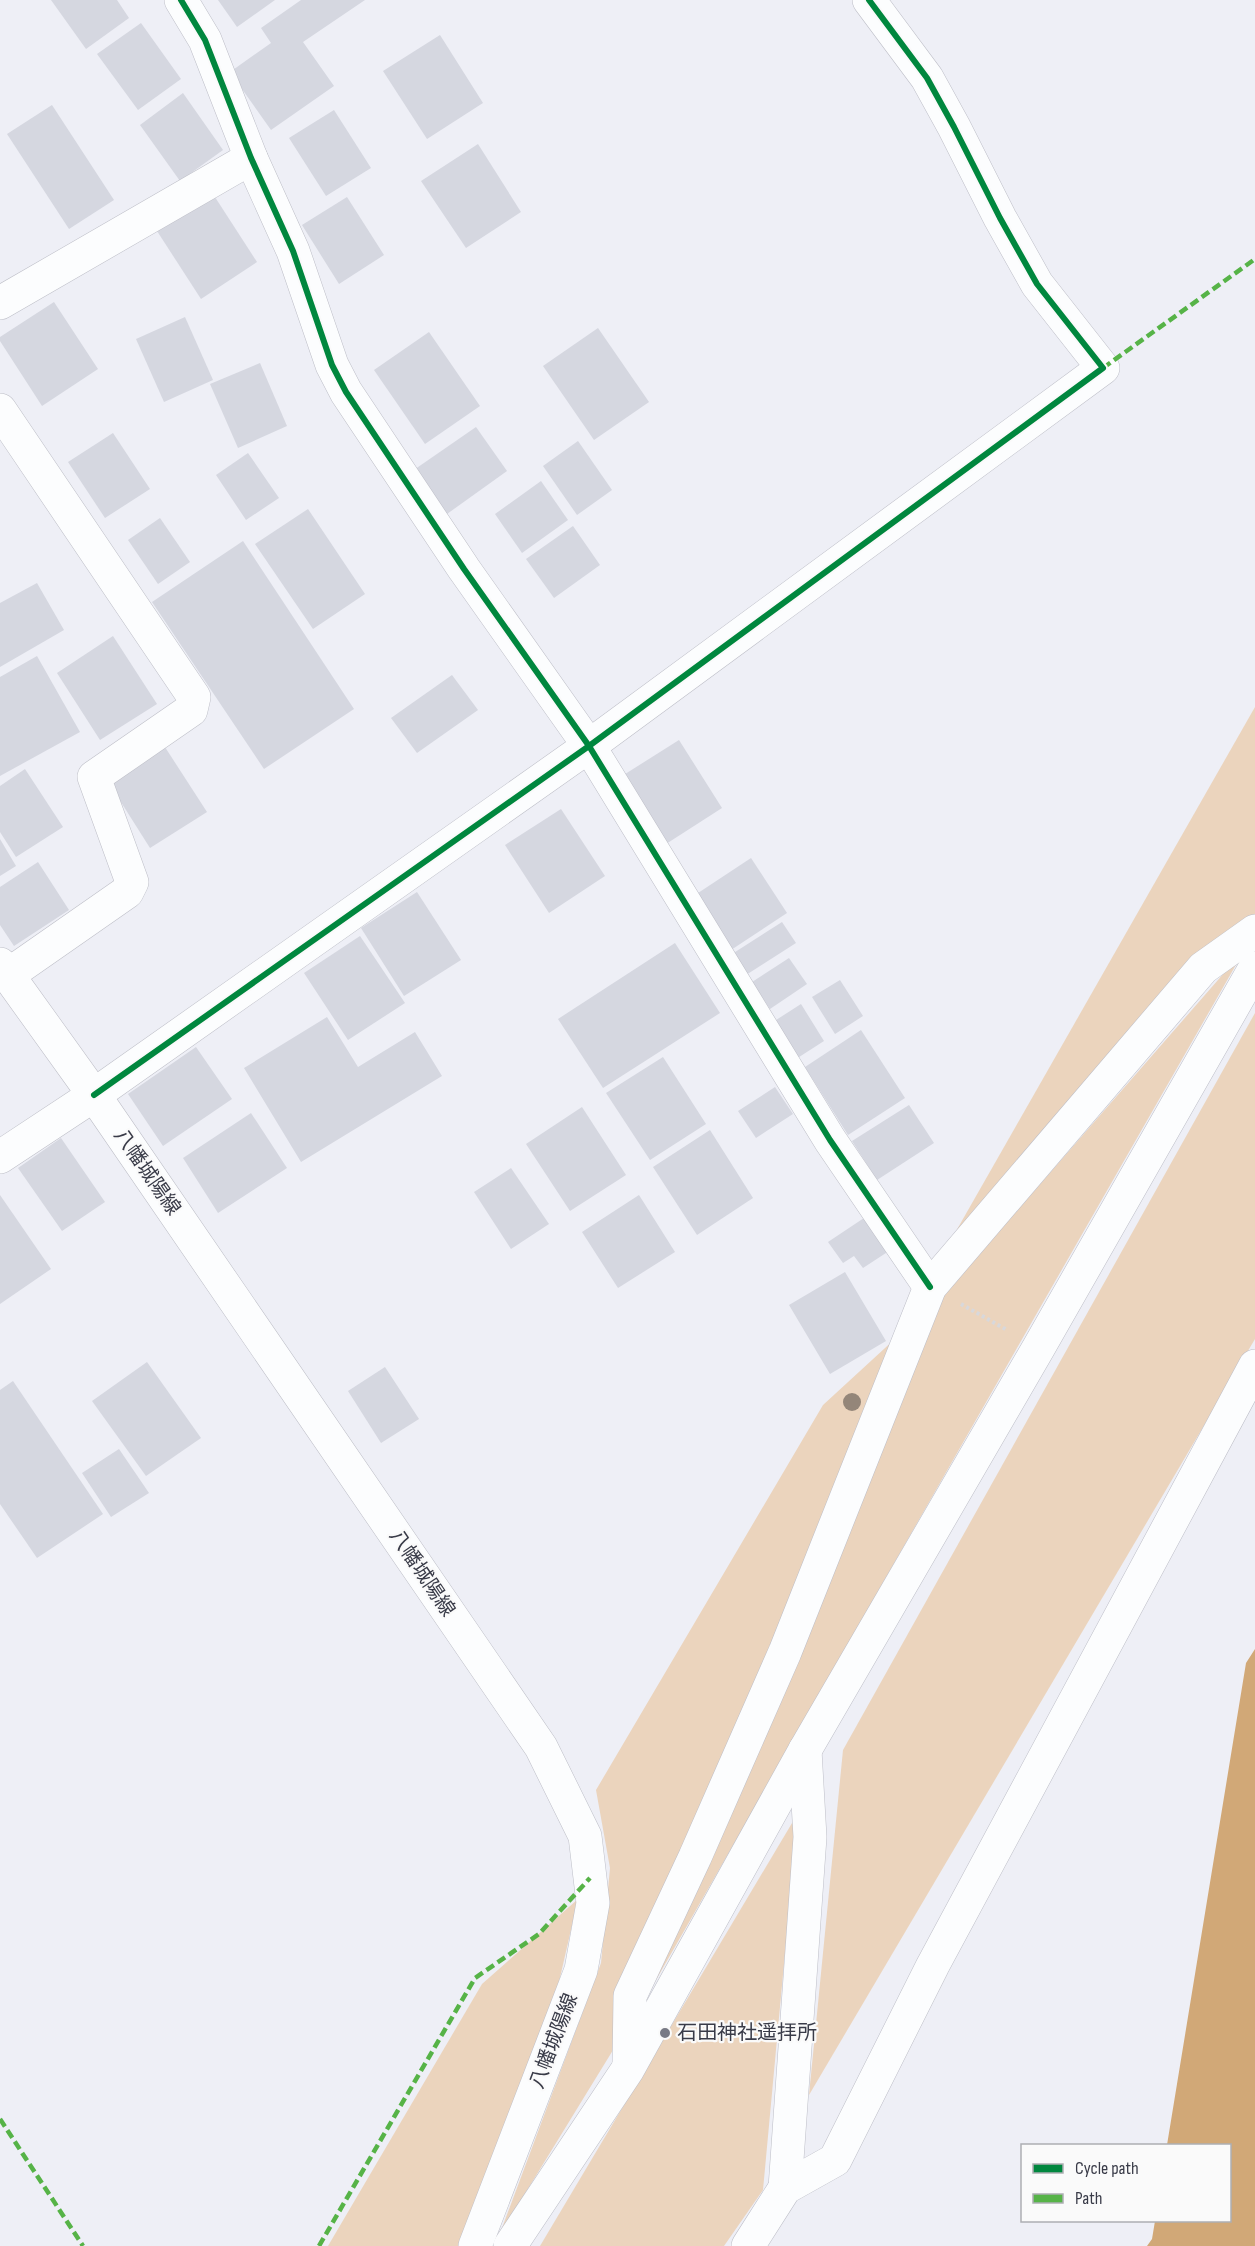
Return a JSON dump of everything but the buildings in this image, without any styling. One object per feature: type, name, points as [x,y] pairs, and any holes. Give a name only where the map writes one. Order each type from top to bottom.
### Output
[{"type":"street","points":[[182,0],[205,40],[251,158],[293,251],[332,365],[346,392],[464,568],[589,746],[830,1140],[930,1287]]},
{"type":"street","points":[[0,1157],[94,1095],[589,746],[1103,368],[1037,284],[927,78],[869,0]]},
{"type":"street","points":[[0,303],[251,158]]},
{"type":"street","points":[[0,410],[194,697],[191,710],[94,777],[132,882],[127,892],[4,969]]},
{"type":"street","points":[[628,2069],[630,1996],[695,1857],[785,1652],[930,1287],[1203,968],[1255,931]]},
{"type":"street","points":[[510,2246],[628,2069],[805,1750],[1039,1347],[1255,968]]},
{"type":"street","name":"八幡城陽線","points":[[4,969],[94,1095],[541,1747],[585,1836],[593,1903],[581,1970],[475,2246]]},
{"type":"street","points":[[748,2246],[785,2188],[835,2160],[933,1965],[1255,1366]]},
{"type":"street","points":[[785,2188],[810,1837],[805,1750]]},
{"type":"path","points":[[930,1287],[1039,1347]]},
{"type":"shaded area","points":[[1255,707],[1255,919],[939,1261]]},
{"type":"shaded area","points":[[1245,949],[656,1980],[499,2236],[601,1963],[610,1868],[596,1790],[823,1405],[946,1292]]},
{"type":"shaded area","points":[[1255,1013],[1255,1339],[809,2095],[843,1750]]},
{"type":"shaded area","points":[[1255,1649],[1255,2246],[1147,2246],[1152,2239],[1155,2222],[1231,2222],[1231,2144],[1167,2144],[1246,1663]]},
{"type":"shaded area","points":[[798,1813],[763,2190],[724,2246],[540,2246]]},
{"type":"shaded area","points":[[578,1899],[551,2017],[464,2246],[328,2246],[482,1984]]},
{"type":"marked path","points":[[1103,368],[1255,259]]},
{"type":"marked path","points":[[319,2246],[475,1978],[539,1934],[590,1878]]},
{"type":"marked path","points":[[0,2119],[83,2246]]},
{"type":"cycle path","points":[[181,0],[205,40],[251,158],[293,251],[332,365],[346,392],[464,569],[589,746],[830,1140],[930,1287]]},
{"type":"cycle path","points":[[94,1095],[589,746],[1103,368],[1037,284],[927,78],[869,0]]},
{"type":"place","name":"石田神社遥拝所","points":[[665,2033]]}]
